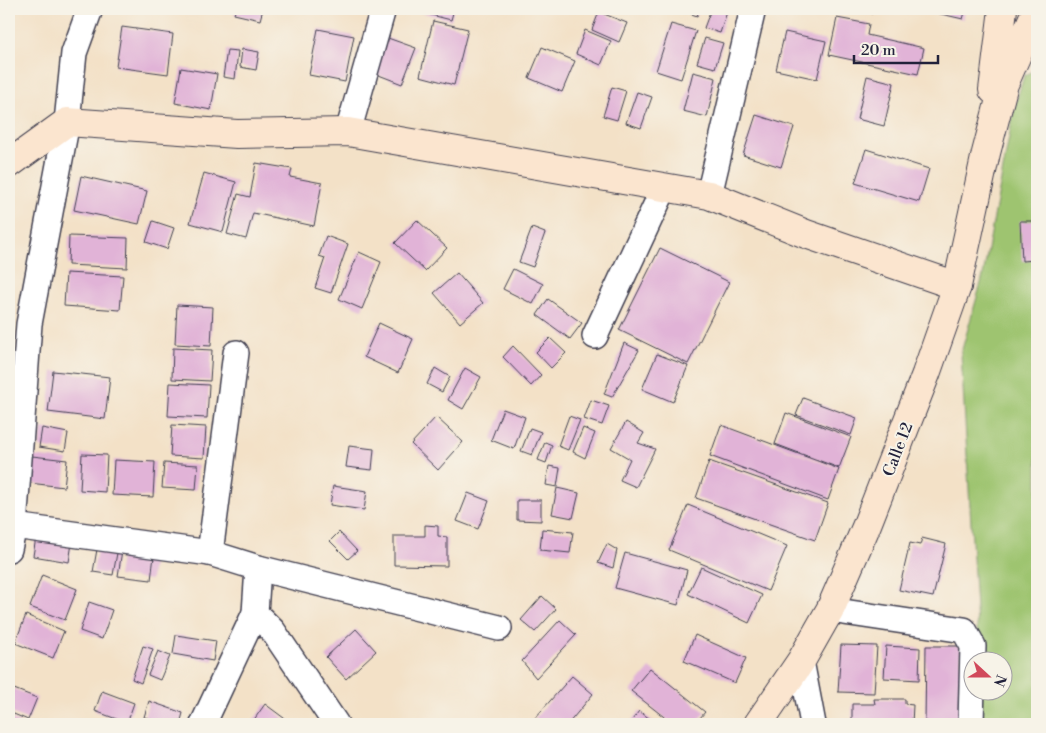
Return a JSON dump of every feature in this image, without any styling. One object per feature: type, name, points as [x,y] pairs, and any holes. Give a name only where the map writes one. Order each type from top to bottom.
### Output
[{"type":"street","points":[[90,9],[74,53],[67,122],[29,324],[11,537],[210,553],[258,568],[499,628]]},
{"type":"street","points":[[348,132],[383,9]]},
{"type":"street","points":[[709,195],[753,9]]},
{"type":"street","name":"Calle 12","points":[[986,153],[1004,9]]},
{"type":"street","name":"Calle 12","points":[[758,724],[801,661],[830,610],[866,527],[926,374],[957,286],[986,153],[1004,84],[1037,9]]},
{"type":"street","points":[[1013,64],[1024,52],[1037,46]]},
{"type":"street","points":[[9,164],[67,122],[237,134],[348,132],[709,195],[806,234],[957,286]]},
{"type":"street","points":[[595,336],[664,188]]},
{"type":"street","points":[[9,346],[29,324]]},
{"type":"street","points":[[210,553],[236,353]]},
{"type":"street","points":[[203,724],[254,613],[258,568]]},
{"type":"street","points":[[830,610],[964,630],[972,646],[971,724]]},
{"type":"street","points":[[254,613],[273,631],[336,724]]},
{"type":"street","points":[[801,661],[813,724]]},
{"type":"green space","points":[[1037,69],[1037,724],[980,724],[979,700],[1014,700],[1014,650],[978,650],[961,353],[983,276],[1015,105],[1024,76]]},
{"type":"building","points":[[236,9],[263,9],[260,20],[234,14]]},
{"type":"building","points":[[344,9],[371,9],[369,15]]},
{"type":"building","points":[[408,9],[454,9],[451,20]]},
{"type":"building","points":[[678,9],[700,9],[697,16]]},
{"type":"building","points":[[711,9],[728,9],[720,33],[704,28]]},
{"type":"building","points":[[856,9],[874,9],[872,14]]},
{"type":"building","points":[[919,9],[966,9],[963,19]]},
{"type":"building","points":[[599,12],[627,23],[619,42],[592,30]]},
{"type":"building","points":[[837,18],[869,24],[867,35],[924,48],[918,74],[829,55]]},
{"type":"building","points":[[433,21],[468,29],[454,85],[420,76]]},
{"type":"building","points":[[671,24],[696,31],[681,79],[656,71]]},
{"type":"building","points":[[122,27],[173,34],[168,74],[116,67]]},
{"type":"building","points":[[318,29],[354,36],[345,82],[309,75]]},
{"type":"building","points":[[585,30],[611,41],[601,65],[576,54]]},
{"type":"building","points":[[785,32],[826,41],[817,79],[776,70]]},
{"type":"building","points":[[385,37],[416,48],[402,84],[371,72]]},
{"type":"building","points":[[705,38],[723,43],[715,68],[697,63]]},
{"type":"building","points":[[542,47],[575,61],[562,92],[529,78]]},
{"type":"building","points":[[242,49],[259,52],[256,70],[240,67]]},
{"type":"building","points":[[227,50],[238,51],[235,79],[223,77]]},
{"type":"building","points":[[181,68],[217,74],[211,110],[175,103]]},
{"type":"building","points":[[693,72],[716,78],[707,117],[683,111]]},
{"type":"building","points":[[867,76],[894,83],[884,126],[857,119]]},
{"type":"building","points":[[612,87],[626,91],[617,120],[603,116]]},
{"type":"building","points":[[637,92],[652,97],[641,128],[626,123]]},
{"type":"building","points":[[756,115],[794,127],[781,167],[743,155]]},
{"type":"building","points":[[866,149],[929,169],[919,202],[855,183]]},
{"type":"building","points":[[256,163],[292,169],[290,177],[322,183],[314,226],[253,213],[246,239],[227,234],[238,194],[250,197]]},
{"type":"building","points":[[204,173],[236,182],[223,232],[190,223]]},
{"type":"building","points":[[81,176],[147,191],[139,224],[74,210]]},
{"type":"building","points":[[417,220],[447,248],[425,271],[395,243]]},
{"type":"building","points":[[153,221],[174,228],[167,249],[146,242]]},
{"type":"building","points":[[1020,221],[1037,221],[1037,260],[1022,261]]},
{"type":"building","points":[[532,228],[545,233],[533,267],[519,262]]},
{"type":"building","points":[[69,236],[128,238],[127,268],[68,265]]},
{"type":"building","points":[[326,236],[348,244],[331,293],[315,288],[325,258],[319,256]]},
{"type":"building","points":[[660,248],[729,282],[688,364],[619,330]]},
{"type":"building","points":[[359,252],[381,262],[362,309],[339,299]]},
{"type":"building","points":[[513,269],[543,284],[533,304],[503,289]]},
{"type":"building","points":[[66,273],[123,276],[120,310],[64,306]]},
{"type":"building","points":[[457,273],[483,303],[460,323],[434,293]]},
{"type":"building","points":[[548,299],[582,323],[570,339],[537,315]]},
{"type":"building","points":[[177,305],[213,307],[211,346],[175,344]]},
{"type":"building","points":[[379,323],[413,339],[398,373],[364,357]]},
{"type":"building","points":[[550,338],[566,353],[551,368],[536,352]]},
{"type":"building","points":[[624,343],[639,350],[612,397],[604,394]]},
{"type":"building","points":[[513,346],[541,375],[531,386],[503,357]]},
{"type":"building","points":[[173,348],[212,350],[210,381],[172,379]]},
{"type":"building","points":[[657,354],[688,366],[673,402],[642,389]]},
{"type":"building","points":[[435,368],[450,377],[442,392],[427,384]]},
{"type":"building","points":[[465,368],[481,377],[463,409],[448,400]]},
{"type":"building","points":[[53,371],[110,377],[105,419],[48,412]]},
{"type":"building","points":[[9,381],[14,382],[10,407],[9,407]]},
{"type":"building","points":[[170,383],[209,385],[207,418],[168,416]]},
{"type":"building","points":[[803,398],[857,418],[851,435],[796,415]]},
{"type":"building","points":[[591,400],[609,406],[602,425],[584,419]]},
{"type":"building","points":[[503,409],[525,417],[514,449],[491,440]]},
{"type":"building","points":[[786,413],[851,437],[839,468],[775,444]]},
{"type":"building","points":[[569,416],[580,420],[568,450],[558,446]]},
{"type":"building","points":[[436,417],[463,442],[438,470],[411,444]]},
{"type":"building","points":[[626,422],[644,433],[638,443],[655,449],[636,487],[620,480],[630,459],[611,448]]},
{"type":"building","points":[[172,425],[206,427],[204,458],[170,456]]},
{"type":"building","points":[[721,425],[839,469],[828,500],[710,456]]},
{"type":"building","points":[[42,428],[68,433],[65,451],[39,447]]},
{"type":"building","points":[[530,428],[541,432],[532,455],[521,451]]},
{"type":"building","points":[[583,428],[595,433],[585,458],[573,452]]},
{"type":"building","points":[[545,442],[552,445],[546,463],[538,460]]},
{"type":"building","points":[[349,446],[374,449],[372,470],[346,467]]},
{"type":"building","points":[[82,454],[107,455],[105,492],[80,490]]},
{"type":"building","points":[[32,456],[67,460],[64,487],[29,483]]},
{"type":"building","points":[[114,460],[155,462],[153,497],[112,495]]},
{"type":"building","points":[[709,461],[828,503],[815,540],[696,498]]},
{"type":"building","points":[[164,463],[198,465],[196,490],[162,488]]},
{"type":"building","points":[[549,466],[560,468],[557,487],[546,485]]},
{"type":"building","points":[[333,486],[367,491],[364,510],[330,505]]},
{"type":"building","points":[[557,488],[579,493],[573,518],[552,514]]},
{"type":"building","points":[[468,493],[489,501],[478,529],[457,521]]},
{"type":"building","points":[[517,500],[541,500],[541,521],[517,520]]},
{"type":"building","points":[[688,505],[787,546],[768,591],[669,550]]},
{"type":"building","points":[[425,525],[438,526],[438,536],[447,537],[447,566],[394,565],[394,536],[425,536]]},
{"type":"building","points":[[542,529],[573,532],[570,553],[540,550]]},
{"type":"building","points":[[37,531],[73,537],[69,562],[33,556]]},
{"type":"building","points":[[339,532],[357,551],[348,559],[330,541]]},
{"type":"building","points":[[99,538],[119,542],[113,575],[93,572]]},
{"type":"building","points":[[922,538],[946,544],[933,597],[899,590],[910,543],[920,545]]},
{"type":"building","points":[[123,544],[155,548],[151,580],[118,576]]},
{"type":"building","points":[[607,544],[617,550],[613,568],[598,563]]},
{"type":"building","points":[[625,553],[687,570],[678,605],[615,588]]},
{"type":"building","points":[[701,567],[762,595],[749,623],[688,594]]},
{"type":"building","points":[[42,575],[77,589],[65,620],[30,607]]},
{"type":"building","points":[[542,596],[556,609],[535,632],[521,620]]},
{"type":"building","points":[[89,602],[112,610],[102,639],[80,631]]},
{"type":"building","points":[[26,615],[64,631],[53,658],[15,643]]},
{"type":"building","points":[[560,620],[576,635],[536,678],[522,661]]},
{"type":"building","points":[[356,629],[376,651],[346,679],[326,657]]},
{"type":"building","points":[[176,635],[216,641],[213,661],[173,654]]},
{"type":"building","points":[[695,635],[746,658],[735,683],[684,661]]},
{"type":"building","points":[[841,645],[877,646],[874,693],[838,692]]},
{"type":"building","points":[[143,646],[153,649],[141,683],[132,679]]},
{"type":"building","points":[[886,646],[920,648],[919,680],[884,678]]},
{"type":"building","points":[[926,646],[961,646],[961,724],[925,724]]},
{"type":"building","points":[[158,651],[170,656],[160,680],[148,675]]},
{"type":"building","points":[[650,668],[705,712],[695,724],[673,724],[631,691]]},
{"type":"building","points":[[572,676],[593,694],[568,724],[543,724],[535,718]]},
{"type":"building","points":[[9,687],[37,698],[28,720],[9,712]]},
{"type":"building","points":[[102,691],[134,703],[127,723],[95,711]]},
{"type":"building","points":[[874,699],[905,699],[905,704],[913,705],[912,724],[852,724],[852,704],[875,704]]},
{"type":"building","points":[[149,701],[183,713],[180,724],[166,724],[144,717]]},
{"type":"building","points":[[265,704],[292,724],[251,724]]},
{"type":"building","points":[[639,711],[657,724],[629,724]]},
{"type":"building","points":[[9,717],[21,724],[9,724]]}]
